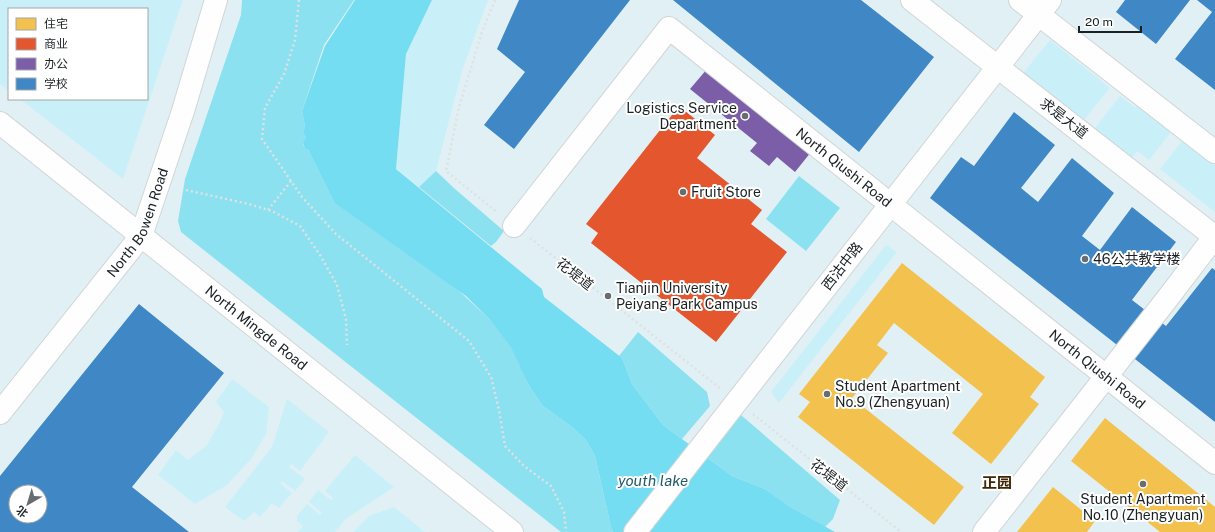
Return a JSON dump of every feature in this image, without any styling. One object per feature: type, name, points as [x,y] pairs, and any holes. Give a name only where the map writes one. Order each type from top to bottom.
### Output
[{"type":"street","name":"North Bowen Road","points":[[0,413],[141,236],[183,111],[216,0]]},
{"type":"street","name":"求是大道","points":[[912,0],[1215,236]]},
{"type":"street","points":[[1020,0],[1044,7],[1215,152]]},
{"type":"street","name":"西沽中路","points":[[635,532],[1044,7]]},
{"type":"street","name":"North Qiushi Road","points":[[514,226],[668,28],[1215,463]]},
{"type":"street","name":"North Mingde Road","points":[[0,123],[512,532]]},
{"type":"street","points":[[984,532],[1215,236]]},
{"type":"path","points":[[299,0],[295,40],[284,74],[265,108],[262,139],[302,197],[336,234],[469,341],[490,377],[499,410],[505,446],[524,466],[551,486],[564,512],[566,532]]},
{"type":"path","name":"花堤道","points":[[495,0],[482,32],[459,108],[446,170],[514,226],[901,532]]},
{"type":"path","points":[[268,210],[291,181]]},
{"type":"path","points":[[186,190],[249,204],[268,210],[300,226],[320,255],[337,285],[346,319],[347,345]]},
{"type":"shaded area","name":"Tianjin University Peiyang Park Campus","points":[[0,0],[1215,0],[1215,532],[0,532]]},
{"type":"shaded area","points":[[0,0],[183,0],[123,179],[21,100],[148,100],[148,8],[8,8],[8,90],[0,84]]},
{"type":"shaded area","points":[[242,0],[354,0],[324,45],[302,111],[305,126],[303,133],[306,137],[303,144],[305,149],[309,150],[490,320],[512,347],[529,386],[543,406],[572,427],[586,440],[595,456],[612,532],[561,532],[181,232],[178,221],[185,179],[241,15]]},
{"type":"shaded area","points":[[432,0],[488,0],[462,71],[436,171],[419,187],[396,168],[406,54]]},
{"type":"shaded area","points":[[1050,40],[1110,88],[1080,125],[1020,77]]},
{"type":"shaded area","points":[[1120,96],[1136,108],[1142,101],[1175,127],[1149,160],[1137,151],[1128,162],[1091,133]]},
{"type":"shaded area","points":[[1186,136],[1215,160],[1215,212],[1160,169]]},
{"type":"shaded area","points":[[436,171],[504,231],[491,246],[419,187]]},
{"type":"shaded area","points":[[799,176],[840,208],[806,251],[766,219]]},
{"type":"shaded area","points":[[886,245],[897,252],[779,403],[771,392]]},
{"type":"shaded area","points":[[638,332],[707,392],[710,406],[682,439],[663,425],[632,384],[622,358],[619,356]]},
{"type":"shaded area","points":[[232,379],[269,407],[266,434],[251,459],[227,485],[195,504],[158,475],[176,450],[188,460],[206,446],[224,412],[216,402]]},
{"type":"shaded area","points":[[287,399],[329,432],[300,471],[291,464],[289,467],[305,479],[295,491],[282,481],[280,483],[292,493],[279,508],[272,503],[260,517],[254,512],[244,521],[225,507],[272,447]]},
{"type":"shaded area","points":[[735,410],[840,500],[833,519],[825,527],[792,508],[765,489],[732,476],[701,453]]},
{"type":"shaded area","points":[[355,455],[394,487],[347,518],[335,532],[298,532],[303,526],[297,521],[297,516],[307,504],[320,515],[322,513],[309,502],[318,490],[331,500],[333,498],[325,491]]},
{"type":"shaded area","points":[[394,507],[425,532],[353,532],[369,516]]},
{"type":"water","name":"youth lake","points":[[355,0],[432,0],[406,54],[396,169],[542,289],[544,297],[622,358],[632,384],[663,425],[732,476],[765,489],[792,508],[835,532],[613,532],[595,456],[586,440],[572,427],[543,406],[529,386],[511,347],[490,320],[466,296],[335,203],[309,150],[305,149],[303,143],[306,137],[303,133],[305,126],[302,111],[325,46]]},
{"type":"building: 住宅","name":"Student Apartment No.9 (Zhengyuan)","points":[[902,263],[1045,377],[1030,397],[1039,404],[991,464],[952,433],[983,394],[894,323],[877,345],[888,353],[852,398],[964,487],[934,525],[798,417],[810,402],[799,394]]},
{"type":"building: 住宅","name":"Student Apartment No.10 (Zhengyuan)","points":[[1105,418],[1215,507],[1215,532],[1160,532],[1071,461]]},
{"type":"building: 住宅","name":"Student Apartment No.10 (Zhengyuan)","points":[[1053,487],[1095,521],[1087,532],[1017,532]]},
{"type":"building: 商业","points":[[679,106],[715,135],[697,158],[762,210],[751,224],[787,252],[716,342],[591,243],[598,233],[586,224]]},
{"type":"building: 办公","name":"Logistics Service Department","points":[[707,69],[811,152],[795,172],[777,157],[769,166],[750,151],[757,143],[690,89]]},
{"type":"building: 学校","points":[[519,0],[630,0],[514,149],[484,125],[525,72],[497,49]]},
{"type":"building: 学校","points":[[673,0],[861,0],[934,57],[859,152]]},
{"type":"building: 学校","points":[[1125,0],[1190,0],[1156,44],[1116,12]]},
{"type":"building: 学校","points":[[1197,0],[1215,0],[1215,90],[1175,59],[1212,12]]},
{"type":"building: 学校","name":"46公共教学楼","points":[[1014,112],[1055,145],[1021,188],[1038,202],[1072,158],[1114,193],[1082,236],[1100,250],[1132,207],[1176,242],[1132,300],[1166,326],[1212,268],[1215,270],[1215,422],[930,198],[961,157],[974,166]]},
{"type":"building: 学校","points":[[139,304],[224,373],[132,487],[189,532],[0,532],[0,476]]},
{"type":"place","name":"Logistics Service Department","points":[[745,116]]},
{"type":"place","name":"Fruit Store","points":[[683,192]]},
{"type":"place","name":"46公共教学楼","points":[[1085,259]]},
{"type":"place","name":"Tianjin University Peiyang Park Campus","points":[[608,296]]},
{"type":"place","name":"Student Apartment No.9 (Zhengyuan)","points":[[827,394]]},
{"type":"place","name":"Student Apartment No.10 (Zhengyuan)","points":[[1143,484]]},
{"type":"district","name":"正园","points":[[997,483]]}]
